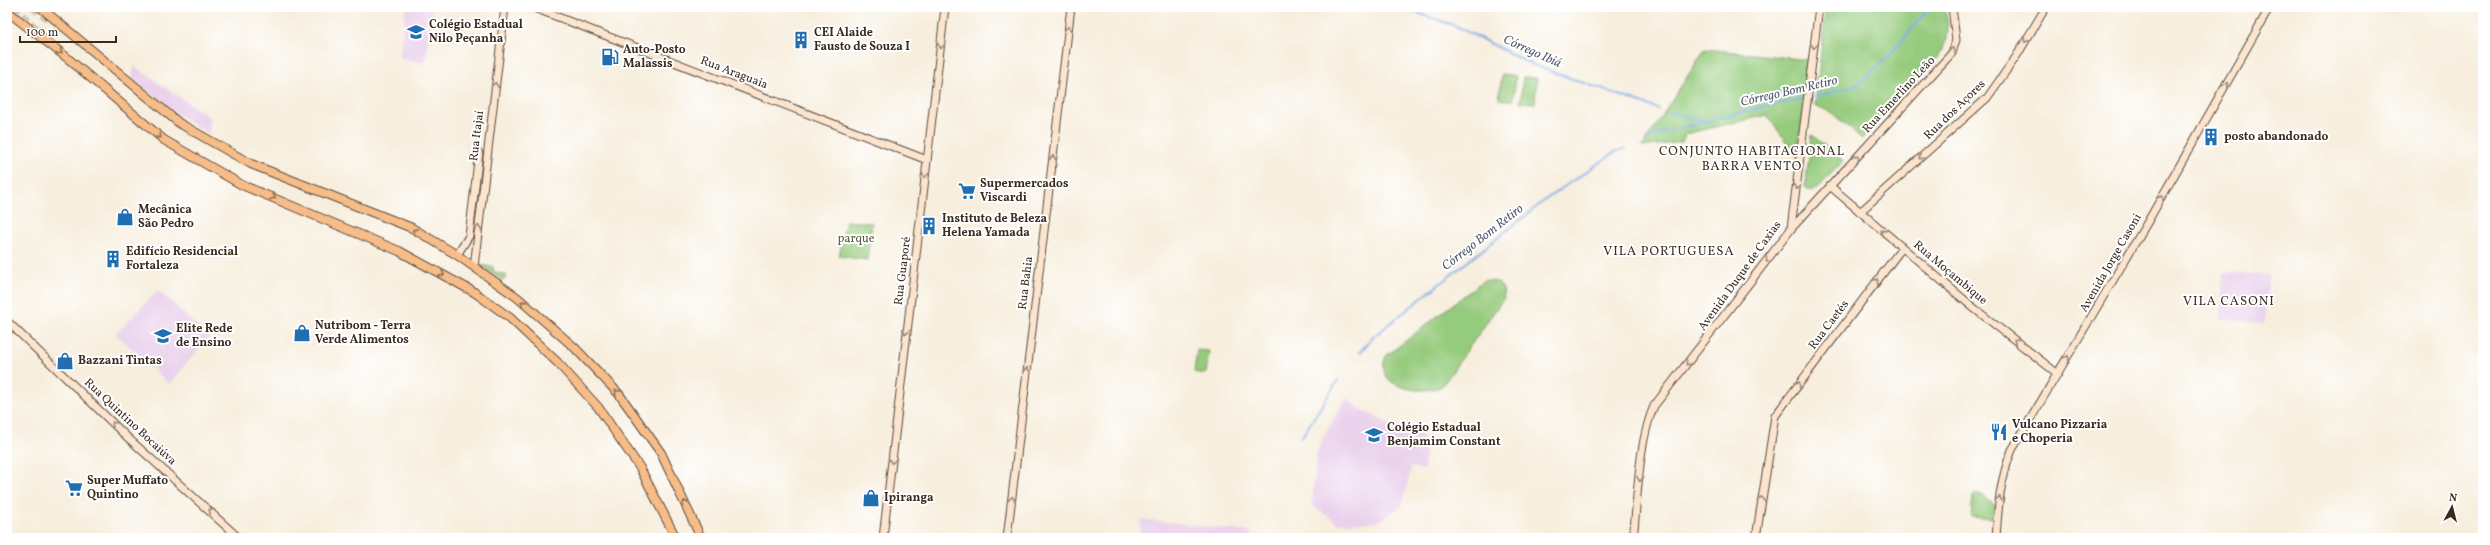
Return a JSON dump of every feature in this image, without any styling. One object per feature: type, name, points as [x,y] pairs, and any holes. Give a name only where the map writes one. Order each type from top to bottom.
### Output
[{"type":"main road","points":[[40,7],[179,123],[251,164],[412,228],[456,255],[513,295],[552,328],[619,394],[661,453],[701,538]]},
{"type":"main road","points":[[7,11],[65,56],[164,140],[242,185],[399,251],[474,292],[509,317],[552,357],[598,407],[640,468],[676,538]]},
{"type":"street","name":"Rua Itajaí","points":[[474,267],[504,7]]},
{"type":"street","name":"Rua Araguaia","points":[[532,7],[927,160]]},
{"type":"street","name":"Rua Guaporé","points":[[883,538],[946,7]]},
{"type":"street","name":"Rua Bahia","points":[[1007,538],[1071,7]]},
{"type":"street","name":"Avenida Duque de Caxias","points":[[1633,538],[1644,439],[1647,421],[1654,406],[1791,229],[1819,7]]},
{"type":"street","name":"Rua Emerlino Leão","points":[[1791,229],[1952,53],[1956,40],[1952,7]]},
{"type":"street","name":"Rua dos Açores","points":[[1860,212],[1986,98],[2016,57],[2046,7]]},
{"type":"street","name":"Avenida Jorge Casoni","points":[[1996,538],[1998,500],[2004,468],[2012,450],[2058,374],[2270,7]]},
{"type":"street","name":"Rua Itajaí","points":[[456,255],[469,236],[479,153]]},
{"type":"street","name":"Rua Moçambique","points":[[1830,186],[1975,309],[2058,374]]},
{"type":"street","name":"Rua Caetés","points":[[1756,538],[1775,416],[1902,248]]},
{"type":"street","name":"Rua Quintino Bocaiúva","points":[[7,321],[127,437],[239,538]]},
{"type":"shaded area","name":"Colégio Estadual Nilo Peçanha","points":[[406,7],[433,7],[425,63],[399,58]]},
{"type":"shaded area","points":[[134,66],[210,118],[209,134],[183,118],[132,79]]},
{"type":"shaded area","points":[[2223,272],[2269,275],[2264,323],[2220,319]]},
{"type":"shaded area","name":"Elite Rede de Ensino","points":[[158,290],[209,337],[169,384],[116,334]]},
{"type":"shaded area","points":[[1346,398],[1359,408],[1385,422],[1401,427],[1422,427],[1425,455],[1424,470],[1411,467],[1402,506],[1376,522],[1338,523],[1314,507],[1312,501],[1317,454],[1321,442]]},
{"type":"shaded area","points":[[1141,519],[1251,532],[1251,538],[1139,538]]},
{"type":"green space","points":[[1826,7],[1944,7],[1948,24],[1948,32],[1941,52],[1921,77],[1862,139],[1832,113],[1815,105]]},
{"type":"green space","points":[[1705,49],[1809,60],[1797,157],[1767,115],[1685,134],[1682,142],[1642,147]]},
{"type":"green space","points":[[1502,74],[1516,76],[1513,101],[1499,99]]},
{"type":"green space","points":[[1523,77],[1537,78],[1535,103],[1520,102]]},
{"type":"green space","points":[[1812,135],[1843,161],[1817,189],[1811,191],[1805,187]]},
{"type":"green space","name":"parque","points":[[846,221],[872,223],[867,260],[839,256]]},
{"type":"green space","points":[[479,265],[493,267],[494,272],[506,275],[506,279],[502,280]]},
{"type":"green space","points":[[1484,280],[1498,282],[1503,289],[1504,298],[1442,386],[1423,390],[1401,387],[1392,382],[1386,376],[1384,367],[1386,356]]},
{"type":"green space","points":[[1197,350],[1209,351],[1206,374],[1194,372]]},
{"type":"green space","points":[[1978,493],[1995,505],[1993,519],[1971,517],[1973,496]]},
{"type":"waterway","name":"Córrego Ibiá","points":[[1400,7],[1456,26],[1533,65],[1658,109]]},
{"type":"waterway","name":"Córrego Bom Retiro","points":[[1809,98],[1857,85],[1890,55],[1930,7]]},
{"type":"waterway","name":"Córrego Bom Retiro","points":[[1646,140],[1664,132],[1774,104],[1805,99]]},
{"type":"waterway","name":"Córrego Ibiá","points":[[1669,113],[1709,121]]},
{"type":"waterway","name":"Córrego Bom Retiro","points":[[1360,352],[1374,336],[1549,197],[1615,152],[1626,148]]},
{"type":"waterway","name":"Córrego Bom Retiro","points":[[1301,438],[1338,380]]},
{"type":"tunnel","points":[[13,7],[43,35]]},
{"type":"tunnel","points":[[32,7],[52,21]]},
{"type":"place","name":"Colégio Estadual Nilo Peçanha","points":[[416,32]]},
{"type":"place","name":"CEI Alaide Fausto de Souza I","points":[[801,40]]},
{"type":"place","name":"Auto-Posto Malassis","points":[[610,57]]},
{"type":"place","name":"posto abandonado","points":[[2211,137]]},
{"type":"place","name":"Supermercados Viscardi","points":[[967,191]]},
{"type":"place","name":"Mecânica São Pedro","points":[[125,217]]},
{"type":"place","name":"Instituto de Beleza Helena Yamada","points":[[929,226]]},
{"type":"place","name":"Edifício Residencial Fortaleza","points":[[113,259]]},
{"type":"place","name":"Nutribom - Terra Verde Alimentos","points":[[302,333]]},
{"type":"place","name":"Elite Rede de Ensino","points":[[163,336]]},
{"type":"place","name":"Bazzani Tintas","points":[[65,361]]},
{"type":"place","name":"Vulcano Pizzaria e Choperia","points":[[1999,432]]},
{"type":"place","name":"Colégio Estadual Benjamim Constant","points":[[1374,435]]},
{"type":"place","name":"Super Muffato Quintino","points":[[74,488]]},
{"type":"place","name":"Ipiranga","points":[[871,498]]},
{"type":"district","name":"CONJUNTO HABITACIONAL BARRA VENTO","points":[[1752,160]]},
{"type":"district","name":"VILA PORTUGUESA","points":[[1669,252]]},
{"type":"district","name":"VILA CASONI","points":[[2229,302]]}]
